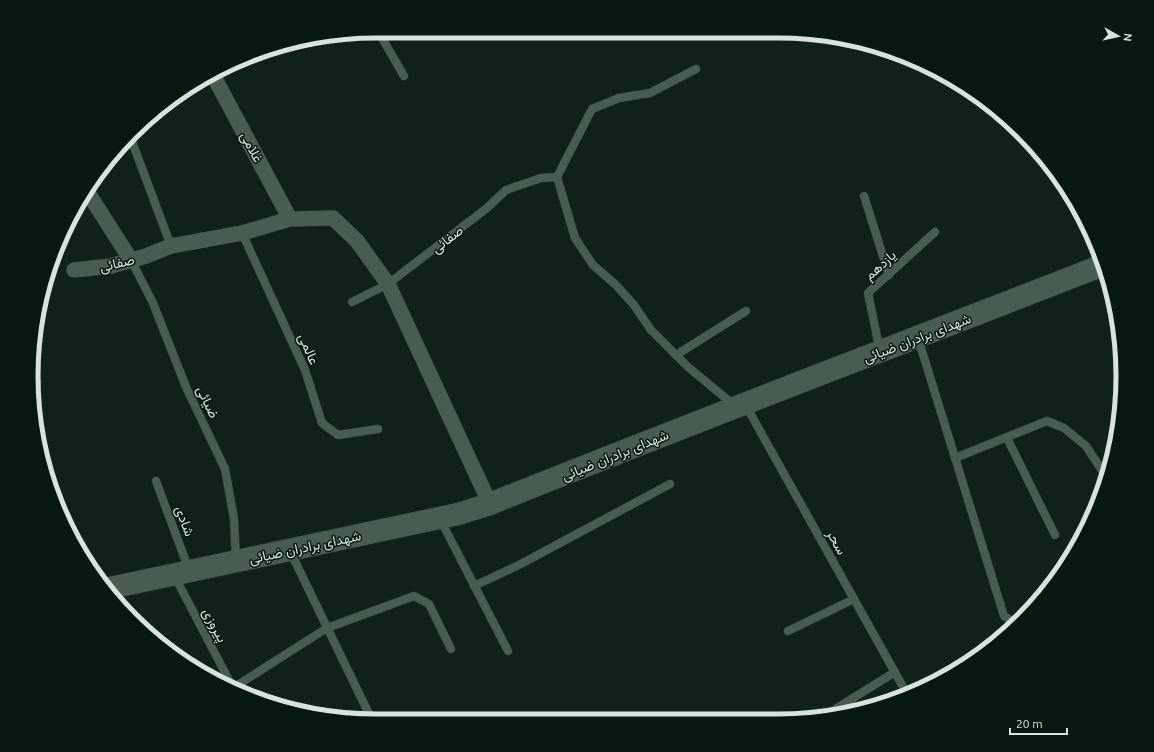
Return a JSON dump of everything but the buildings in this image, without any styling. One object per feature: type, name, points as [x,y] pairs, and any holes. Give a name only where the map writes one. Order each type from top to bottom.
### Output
[{"type":"main road","name":"شهدای برادران ضیائی","points":[[113,587],[458,514],[490,504],[1098,267]]},
{"type":"street","name":"غلامی","points":[[215,79],[290,218]]},
{"type":"street","points":[[90,195],[132,260]]},
{"type":"street","name":"صفائی","points":[[74,270],[111,266],[171,246],[242,233],[290,218],[333,218],[357,241],[388,284]]},
{"type":"street","points":[[388,284],[490,504]]},
{"type":"lane","points":[[382,38],[404,76]]},
{"type":"lane","points":[[696,69],[650,93],[619,98],[592,110],[557,177],[575,238],[593,265],[615,284],[634,306],[650,330],[688,367],[741,405]]},
{"type":"lane","points":[[132,142],[171,246]]},
{"type":"lane","name":"صفائی","points":[[388,284],[482,212],[506,190],[542,178],[557,177]]},
{"type":"lane","points":[[864,196],[889,275]]},
{"type":"lane","name":"یازدهم","points":[[880,352],[868,293],[935,232]]},
{"type":"lane","name":"عالمی","points":[[242,233],[305,370],[322,422],[338,435],[378,428]]},
{"type":"lane","name":"ضیائی","points":[[132,260],[153,303],[186,387],[225,469],[234,519],[236,562]]},
{"type":"lane","points":[[352,302],[388,284]]},
{"type":"lane","points":[[676,355],[746,311]]},
{"type":"lane","points":[[918,338],[1004,616],[1011,620]]},
{"type":"lane","name":"سحر","points":[[741,405],[854,599],[903,689]]},
{"type":"lane","points":[[955,458],[1047,421],[1064,428],[1086,446],[1102,470]]},
{"type":"lane","points":[[1007,438],[1055,535]]},
{"type":"lane","name":"شادی","points":[[156,481],[182,573]]},
{"type":"lane","points":[[474,586],[519,565],[670,484]]},
{"type":"lane","points":[[439,518],[508,651]]},
{"type":"lane","points":[[290,550],[369,714]]},
{"type":"lane","name":"پیروزی","points":[[182,573],[230,680]]},
{"type":"lane","points":[[239,684],[327,628],[414,596],[429,604],[451,649]]},
{"type":"lane","points":[[788,631],[854,599]]},
{"type":"lane","points":[[835,709],[894,672]]}]
